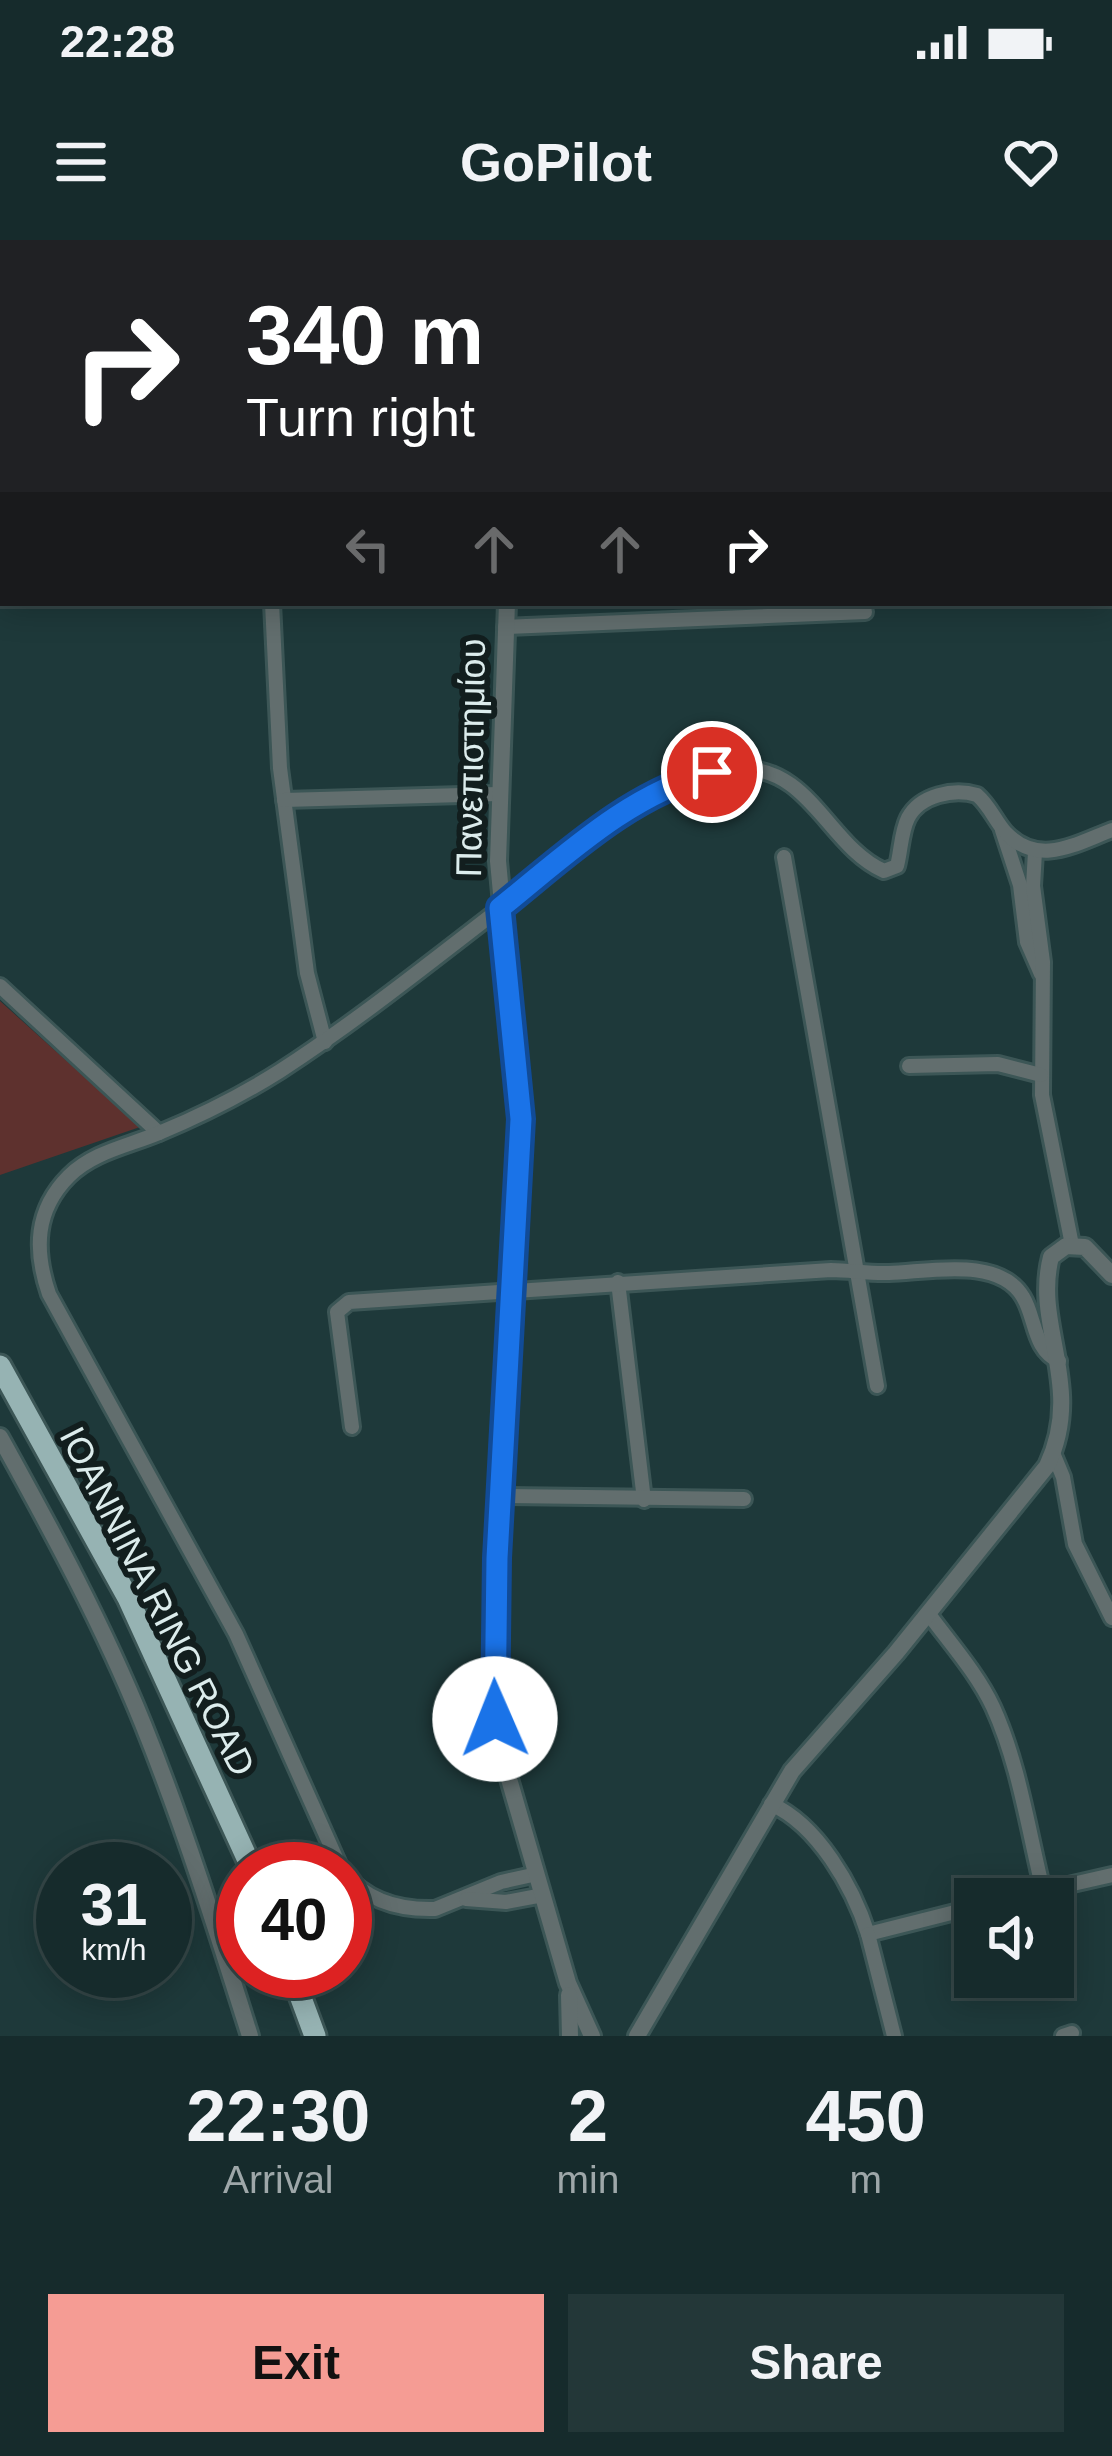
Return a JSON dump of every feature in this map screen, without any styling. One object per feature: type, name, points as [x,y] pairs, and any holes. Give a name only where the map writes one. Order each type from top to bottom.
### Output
[{"type":"highway","name":"IOANNINA RING ROAD","points":[[0,1366],[128,1598],[240,1842]]},
{"type":"highway","points":[[301,1998],[315,2036]]},
{"type":"street","points":[[272,606],[284,800],[307,973],[325,1042]]},
{"type":"street","name":"Πανεπιστημίου","points":[[507,606],[498,794],[500,908],[521,1119],[500,1496],[495,1719],[568,1983],[592,2036]]},
{"type":"street","points":[[506,627],[742,611],[865,612]]},
{"type":"street","points":[[330,1842],[236,1634],[58,1316],[43,1277],[38,1238],[41,1221],[61,1185],[91,1160],[159,1133],[259,1083],[325,1042],[597,830],[649,794],[712,772],[752,769],[784,779],[869,863],[884,871],[897,866],[911,813],[946,793],[977,795],[1002,829],[1035,852],[1069,847],[1112,830]]},
{"type":"street","points":[[284,800],[498,794]]},
{"type":"street","points":[[1002,829],[1020,885],[1027,942],[1041,974]]},
{"type":"street","points":[[1035,852],[1033,886],[1043,962],[1041,1075],[1072,1245]]},
{"type":"street","points":[[784,857],[877,1386]]},
{"type":"street","points":[[0,986],[159,1133]]},
{"type":"street","points":[[909,1066],[998,1064],[1041,1075]]},
{"type":"street","points":[[632,2036],[803,1757],[928,1613],[1039,1478],[1053,1453],[1063,1400],[1048,1268],[1055,1252],[1072,1245],[1093,1252],[1112,1275]]},
{"type":"street","points":[[352,1426],[338,1312],[349,1302],[619,1282],[969,1270],[1004,1278],[1022,1295],[1043,1350],[1059,1361]]},
{"type":"street","points":[[619,1282],[644,1499]]},
{"type":"street","points":[[0,1437],[67,1561],[142,1720],[250,2036]]},
{"type":"street","points":[[1053,1453],[1064,1477],[1075,1544],[1112,1618]]},
{"type":"street","points":[[500,1496],[744,1499]]},
{"type":"street","points":[[928,1613],[996,1714],[1040,1878]]},
{"type":"street","points":[[771,1804],[794,1816],[849,1889],[868,1934],[893,2036]]},
{"type":"street","points":[[372,1896],[398,1907],[435,1909],[501,1882],[537,1874]]},
{"type":"street","points":[[1074,1883],[1112,1875]]},
{"type":"street","points":[[466,1899],[506,1902],[543,1895]]},
{"type":"street","points":[[868,1934],[954,1912]]},
{"type":"street","name":"Πανεπιστημίου","points":[[568,1983],[570,2036]]},
{"type":"shaded area","points":[[0,1001],[140,1127],[0,1175]]},
{"type":"route","points":[[495,1719],[497,1558],[521,1119],[500,908],[649,794],[712,772]]}]
